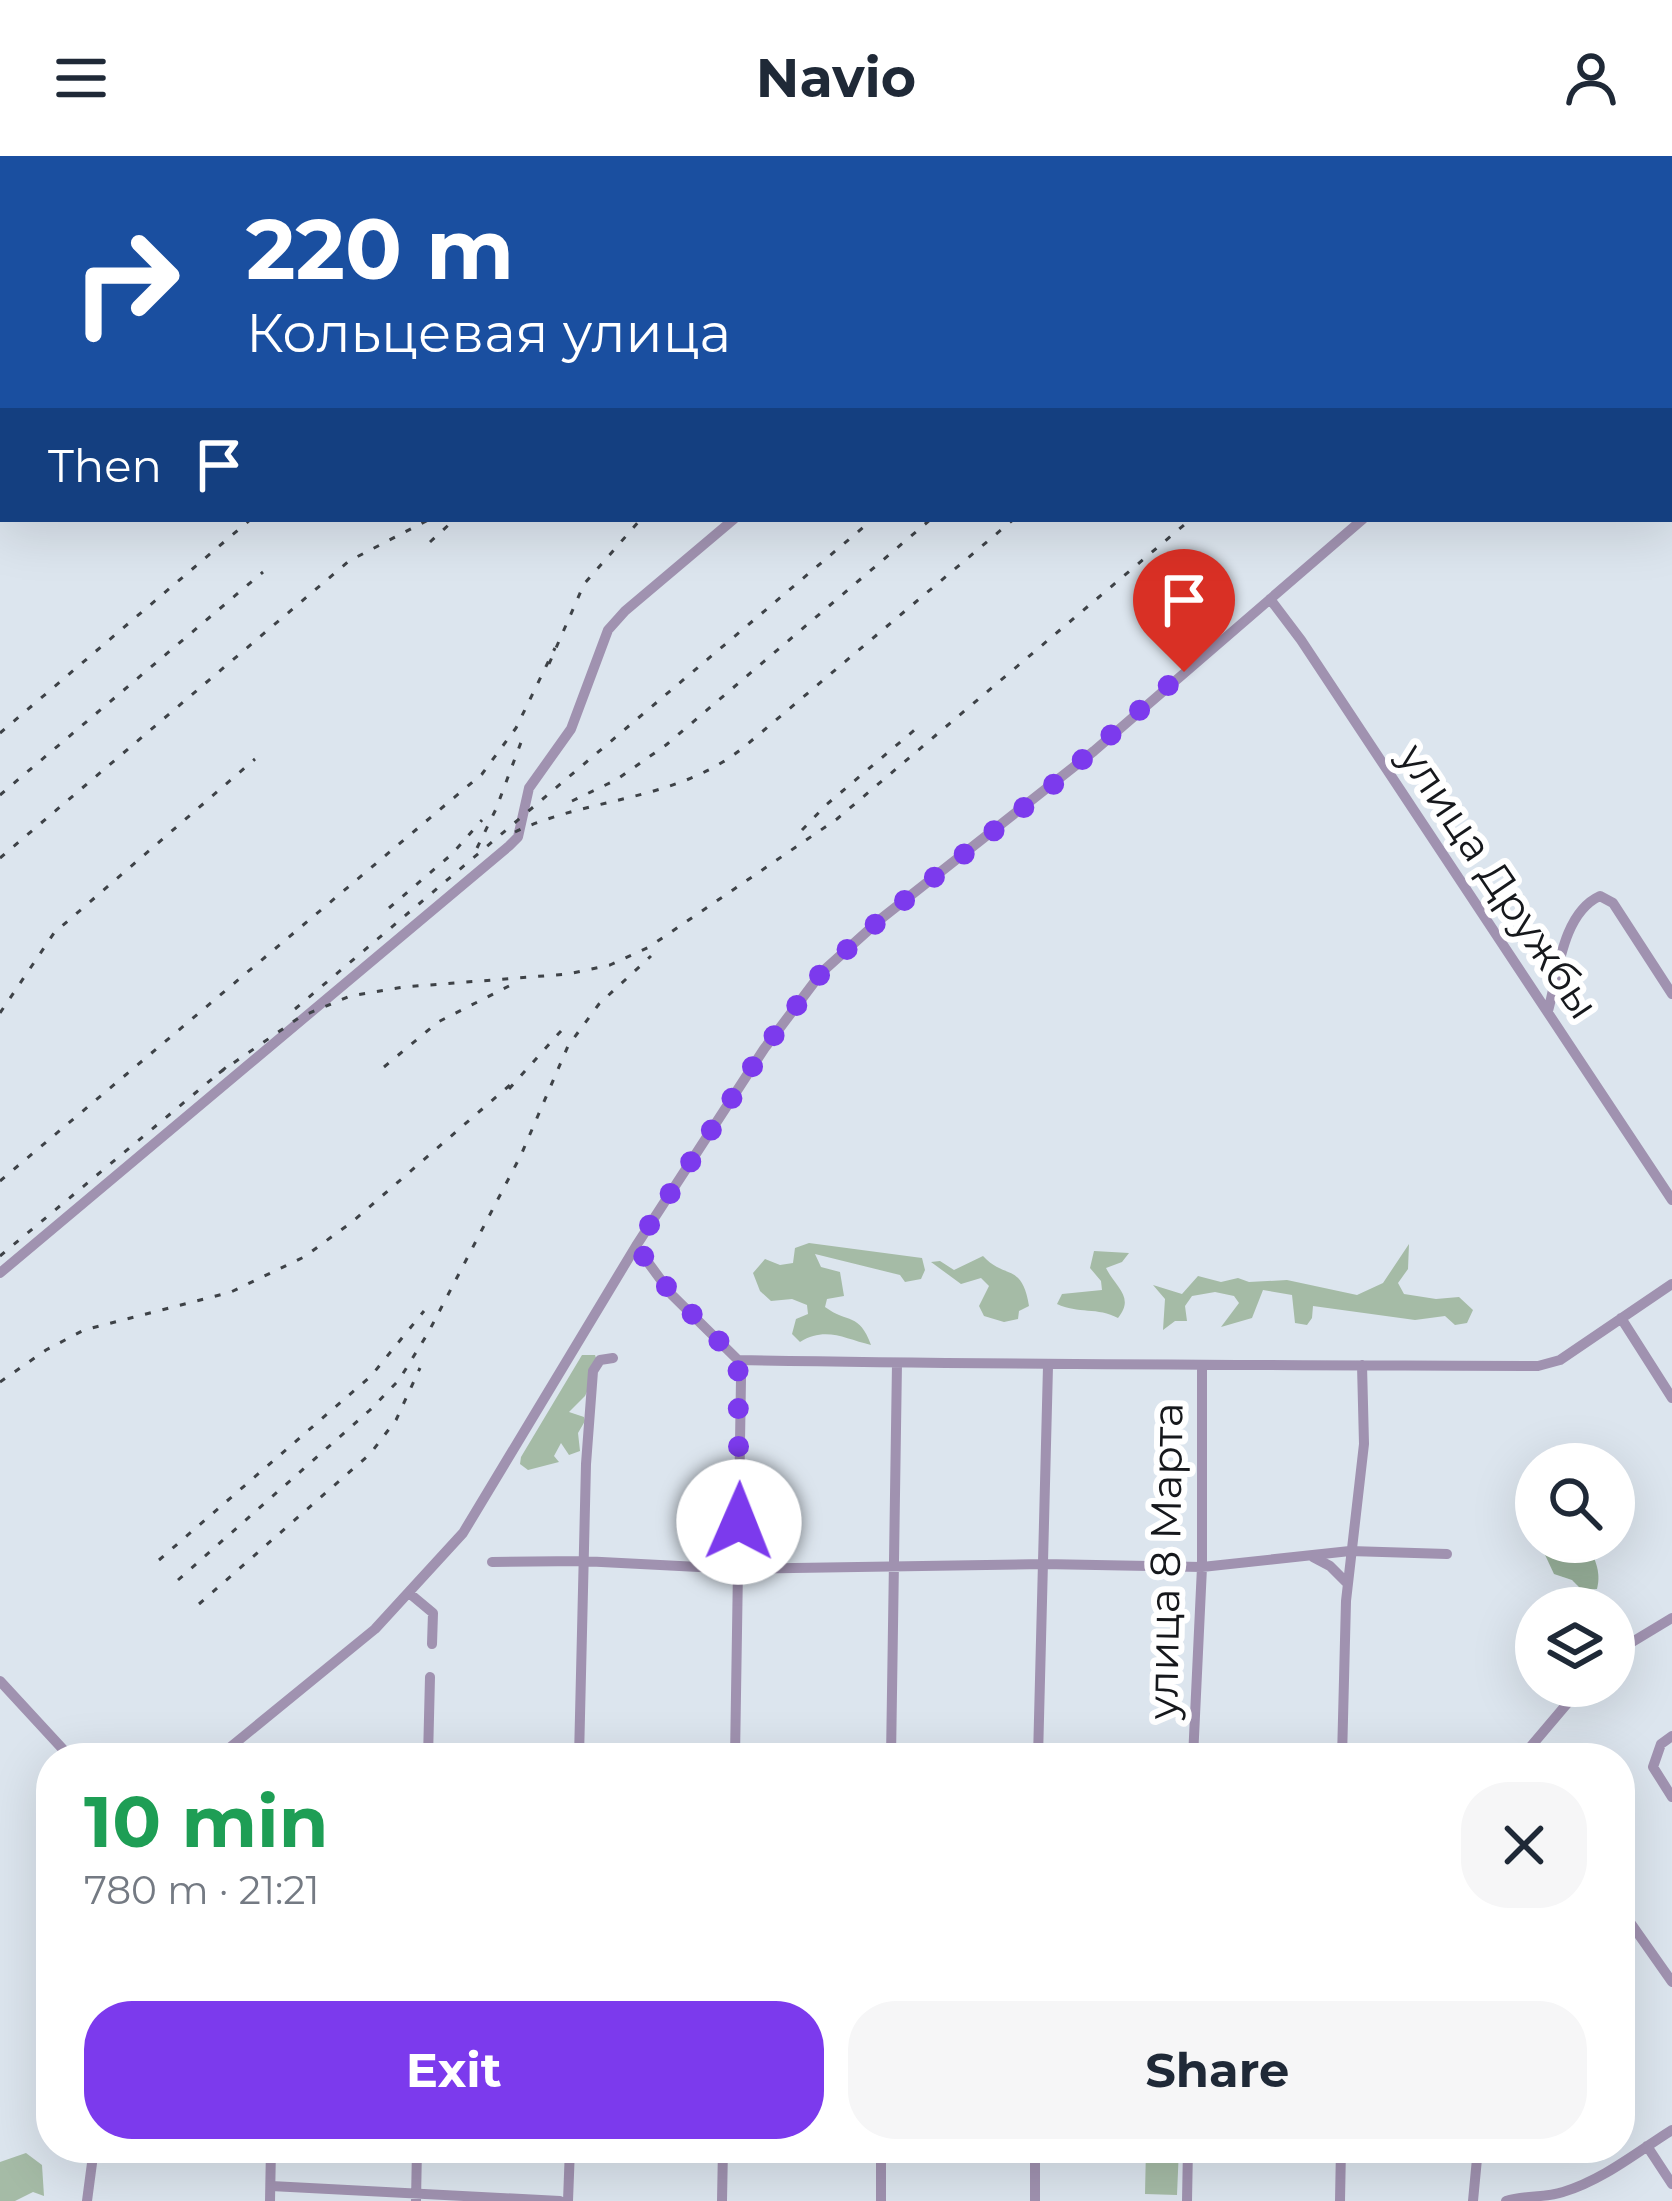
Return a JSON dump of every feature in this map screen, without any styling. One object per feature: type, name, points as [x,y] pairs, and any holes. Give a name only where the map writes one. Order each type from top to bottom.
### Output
[{"type":"street","points":[[0,1274],[514,841],[525,797],[571,729],[608,630],[625,610],[730,522]]},
{"type":"street","points":[[245,1743],[353,1648],[463,1533],[636,1246],[754,1064],[822,972],[882,918],[1081,761],[1360,522]]},
{"type":"street","name":"улица Дружбы","points":[[1270,599],[1672,1200]]},
{"type":"street","points":[[1548,1011],[1572,925],[1582,907],[1600,896],[1613,903],[1672,994]]},
{"type":"street","points":[[636,1246],[672,1294],[738,1360],[1048,1366],[1549,1364],[1672,1284]]},
{"type":"street","points":[[1621,1318],[1672,1398]]},
{"type":"street","points":[[579,1743],[582,1561],[593,1371],[600,1360],[613,1358]]},
{"type":"street","points":[[735,1743],[738,1360]]},
{"type":"street","points":[[891,1743],[897,1363]]},
{"type":"street","points":[[1343,1743],[1350,1551],[1364,1444],[1362,1365]]},
{"type":"street","points":[[1037,1743],[1048,1366]]},
{"type":"street","name":"улица 8 Марта","points":[[1194,1743],[1202,1567],[1202,1366]]},
{"type":"street","points":[[492,1562],[738,1569],[1043,1564],[1202,1567],[1350,1551],[1447,1554]]},
{"type":"street","points":[[1310,1556],[1330,1566],[1348,1584]]},
{"type":"street","points":[[409,1593],[433,1613],[432,1644]]},
{"type":"street","points":[[1635,1640],[1672,1618]]},
{"type":"street","points":[[428,1743],[430,1677]]},
{"type":"street","points":[[0,1681],[57,1743]]},
{"type":"street","points":[[1534,1743],[1564,1707]]},
{"type":"street","points":[[1672,1736],[1661,1744],[1653,1767],[1672,1797]]},
{"type":"street","points":[[1635,1929],[1672,1982]]},
{"type":"street","points":[[1635,2154],[1672,2129]]},
{"type":"street","points":[[1647,2146],[1672,2184]]},
{"type":"street","points":[[87,2201],[92,2163]]},
{"type":"street","points":[[270,2201],[271,2163]]},
{"type":"street","points":[[416,2197],[417,2163]]},
{"type":"street","points":[[271,2186],[564,2201],[568,2163]]},
{"type":"street","points":[[722,2201],[723,2163]]},
{"type":"street","points":[[880,2201],[881,2163]]},
{"type":"street","points":[[1035,2163],[1035,2201]]},
{"type":"street","points":[[1187,2201],[1188,2163]]},
{"type":"street","points":[[1340,2201],[1341,2163]]},
{"type":"street","points":[[1473,2201],[1477,2163]]},
{"type":"street","points":[[1507,2201],[1524,2196],[1556,2199],[1620,2163]]},
{"type":"green space","points":[[809,1243],[922,1258],[921,1279],[905,1282],[900,1275],[815,1254],[821,1267],[840,1272],[844,1296],[827,1299],[825,1307],[857,1323],[871,1345],[827,1334],[800,1342],[792,1334],[796,1319],[808,1314],[807,1305],[792,1299],[771,1301],[760,1291],[753,1273],[765,1259],[780,1265],[793,1263],[795,1248]]},
{"type":"green space","points":[[1409,1244],[1408,1269],[1398,1283],[1404,1294],[1459,1297],[1473,1310],[1467,1323],[1455,1325],[1445,1316],[1415,1320],[1313,1306],[1307,1325],[1295,1323],[1292,1295],[1263,1290],[1252,1318],[1221,1327],[1239,1303],[1234,1296],[1215,1292],[1192,1296],[1185,1306],[1187,1321],[1175,1321],[1163,1330],[1165,1299],[1153,1285],[1182,1294],[1198,1276],[1221,1282],[1287,1280],[1357,1295],[1383,1283]]},
{"type":"green space","points":[[1094,1251],[1129,1253],[1122,1262],[1106,1268],[1124,1298],[1118,1318],[1057,1304],[1062,1294],[1102,1290],[1090,1268]]},
{"type":"green space","points":[[983,1256],[1022,1283],[1029,1306],[1019,1311],[1018,1319],[1004,1322],[984,1316],[979,1306],[989,1286],[981,1278],[961,1284],[931,1262],[940,1261],[954,1270]]},
{"type":"green space","points":[[582,1355],[595,1355],[599,1367],[585,1396],[569,1412],[584,1417],[578,1433],[580,1451],[569,1455],[561,1443],[554,1456],[559,1462],[528,1470],[520,1464],[521,1457]]},
{"type":"green space","points":[[1549,1563],[1595,1563],[1597,1587],[1579,1587],[1554,1574]]},
{"type":"green space","points":[[26,2153],[42,2165],[44,2196],[33,2192],[15,2201],[0,2201],[0,2162]]},
{"type":"green space","points":[[1146,2163],[1178,2163],[1177,2195],[1145,2194]]},
{"type":"railway","points":[[0,733],[247,522]]},
{"type":"railway","points":[[0,858],[349,561],[424,522]]},
{"type":"railway","points":[[430,542],[452,522]]},
{"type":"railway","points":[[549,664],[584,584],[638,522]]},
{"type":"railway","points":[[295,1009],[869,522]]},
{"type":"railway","points":[[572,801],[616,780],[666,745],[927,522]]},
{"type":"railway","points":[[515,832],[573,811],[662,789],[718,765],[1010,522]]},
{"type":"railway","points":[[219,1073],[300,1017],[350,996],[568,974],[610,965],[649,947],[837,819],[1187,522]]},
{"type":"railway","points":[[0,795],[263,572]]},
{"type":"railway","points":[[0,1181],[482,774],[516,728],[555,648]]},
{"type":"railway","points":[[802,830],[918,727]]},
{"type":"railway","points":[[477,848],[523,737]]},
{"type":"railway","points":[[0,1013],[54,933],[255,759]]},
{"type":"railway","points":[[389,908],[452,854],[482,820]]},
{"type":"railway","points":[[178,1580],[399,1380],[521,1155],[568,1046],[599,1004],[651,956]]},
{"type":"railway","points":[[384,1067],[438,1022],[509,986]]},
{"type":"railway","points":[[509,1089],[569,1022]]},
{"type":"railway","points":[[0,1256],[230,1064]]},
{"type":"railway","points":[[0,1382],[84,1330],[231,1292],[304,1257],[352,1222],[518,1078]]},
{"type":"railway","points":[[159,1560],[371,1376],[424,1311]]},
{"type":"railway","points":[[199,1604],[370,1454],[396,1420],[420,1368]]},
{"type":"route","points":[[739,1522],[738,1360],[672,1294],[636,1246],[764,1049],[822,972],[1184,672]]}]
